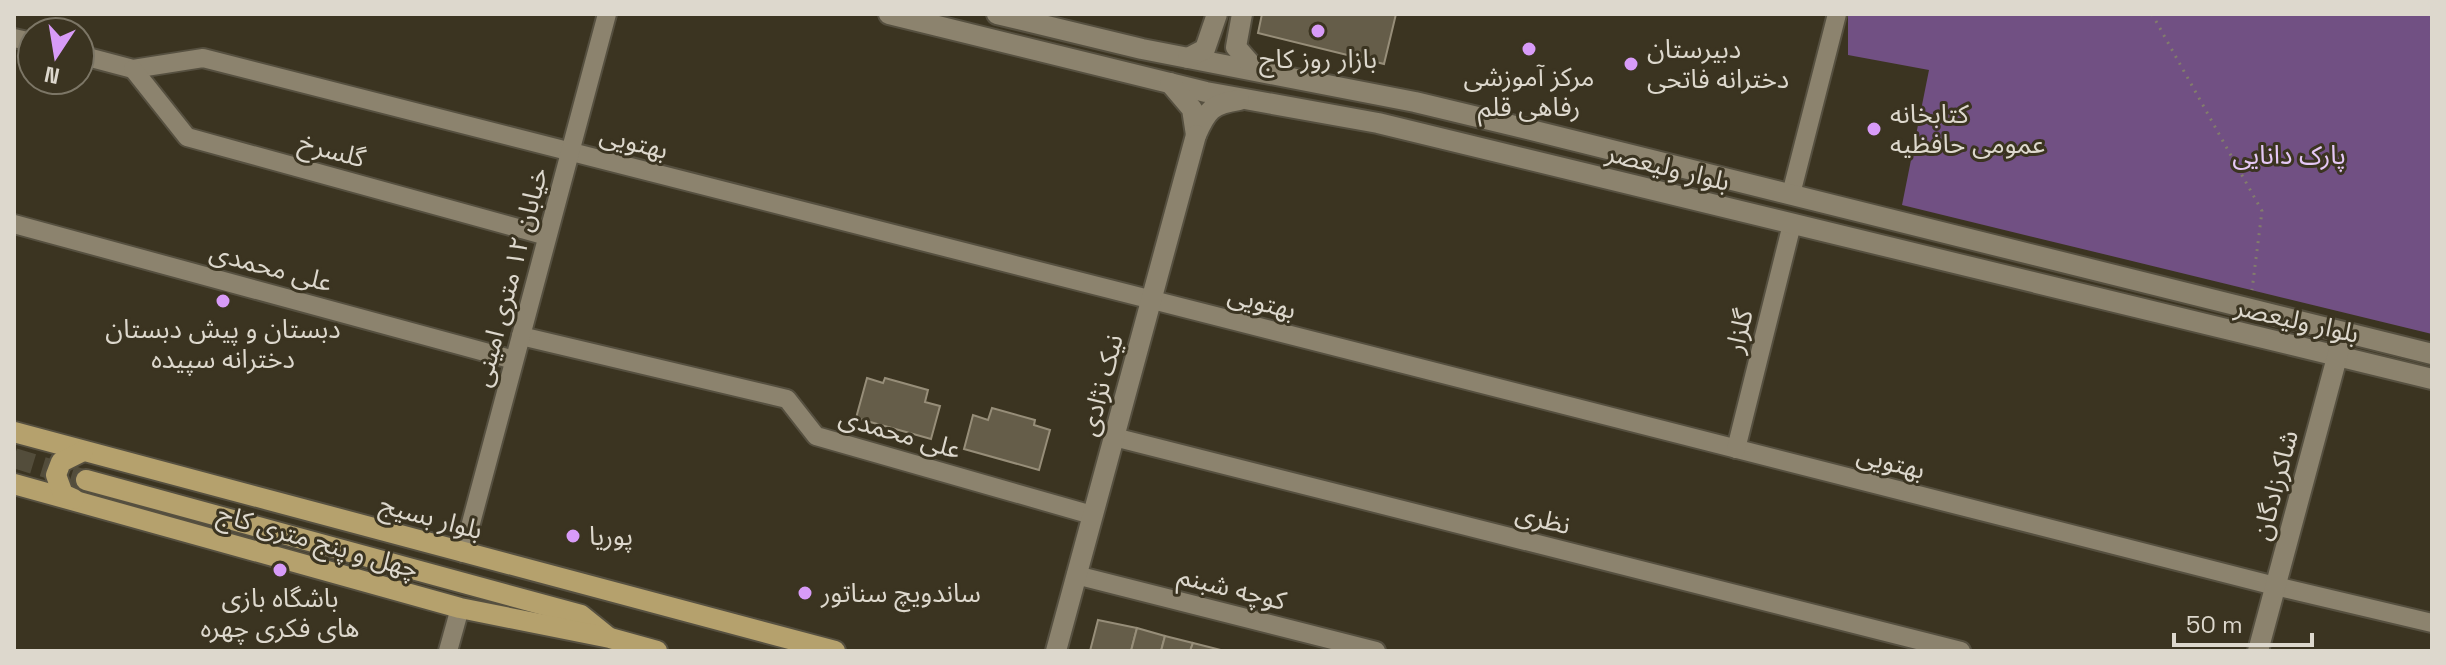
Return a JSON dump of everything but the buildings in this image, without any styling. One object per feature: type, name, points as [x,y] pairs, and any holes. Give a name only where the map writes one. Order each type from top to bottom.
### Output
[{"type":"main road","name":"بلوار بسیج","points":[[14,432],[835,651]]},
{"type":"main road","points":[[77,501],[63,494],[56,475],[61,462],[83,451]]},
{"type":"main road","points":[[86,480],[581,615],[610,638],[657,651]]},
{"type":"main road","name":"چهل و پنج متری کاج","points":[[14,484],[460,608],[610,638]]},
{"type":"street","name":"خیابان ۱۲ متری امینی","points":[[463,553],[607,14]]},
{"type":"street","name":"بلوار ولیعصر","points":[[889,14],[1170,83],[1378,123],[2432,379]]},
{"type":"street","points":[[971,35],[985,35],[991,31],[992,19],[986,14]]},
{"type":"street","name":"بلوار ولیعصر","points":[[997,14],[1188,58],[1255,69],[1469,115],[2432,354]]},
{"type":"street","points":[[1188,58],[1205,49],[1210,42],[1217,14]]},
{"type":"street","points":[[1210,42],[1220,52],[1236,47],[1242,14]]},
{"type":"street","points":[[1791,194],[1837,14]]},
{"type":"street","points":[[1014,46],[1004,37],[1003,30],[1006,24],[1024,22]]},
{"type":"street","points":[[1236,47],[1255,69]]},
{"type":"street","name":"بهتویی","points":[[96,59],[133,69],[203,58],[2275,586],[2432,623]]},
{"type":"street","name":"گلسرخ","points":[[133,69],[187,137],[547,236]]},
{"type":"street","points":[[1170,83],[1192,109],[1196,135]]},
{"type":"street","points":[[1196,135],[1209,110],[1219,103],[1245,99]]},
{"type":"street","points":[[1463,144],[1480,141],[1487,132],[1484,122],[1469,115]]},
{"type":"street","points":[[1507,154],[1494,144],[1494,135],[1499,127],[1515,126]]},
{"type":"street","name":"نیک نژادی","points":[[1056,650],[1196,135]]},
{"type":"street","name":"علی محمدی","points":[[14,224],[514,360]]},
{"type":"street","name":"گلزار","points":[[1736,449],[1792,224]]},
{"type":"street","name":"شاکرزادگان","points":[[2258,651],[2342,333]]},
{"type":"street","name":"علی محمدی","points":[[521,336],[787,399],[816,436],[1092,515]]},
{"type":"street","name":"نظری","points":[[1114,437],[1961,651]]},
{"type":"street","name":"کوچه شبنم","points":[[1076,575],[1376,651]]},
{"type":"street","points":[[448,651],[460,608]]},
{"type":"path","points":[[2152,14],[2262,211],[2250,310]]},
{"type":"green space","name":"پارک دانایی","points":[[1848,14],[2432,14],[2432,334],[1902,205],[1929,70],[1848,55]]},
{"type":"tunnel","points":[[14,458],[86,480]]},
{"type":"place","name":"بازار روز کاج","points":[[1318,31]]},
{"type":"place","name":"مرکز آموزشی رفاهی قلم","points":[[1529,49]]},
{"type":"place","name":"دبیرستان دخترانه فاتحی","points":[[1631,64]]},
{"type":"place","name":"کتابخانه عمومی حافظیه","points":[[1874,129]]},
{"type":"place","name":"دبستان و پیش دبستان دخترانه سپیده","points":[[223,301]]},
{"type":"place","name":"پوریا","points":[[573,536]]},
{"type":"place","name":"باشگاه بازی های فکری چهره","points":[[280,570]]},
{"type":"place","name":"ساندویچ سناتور","points":[[805,593]]}]
